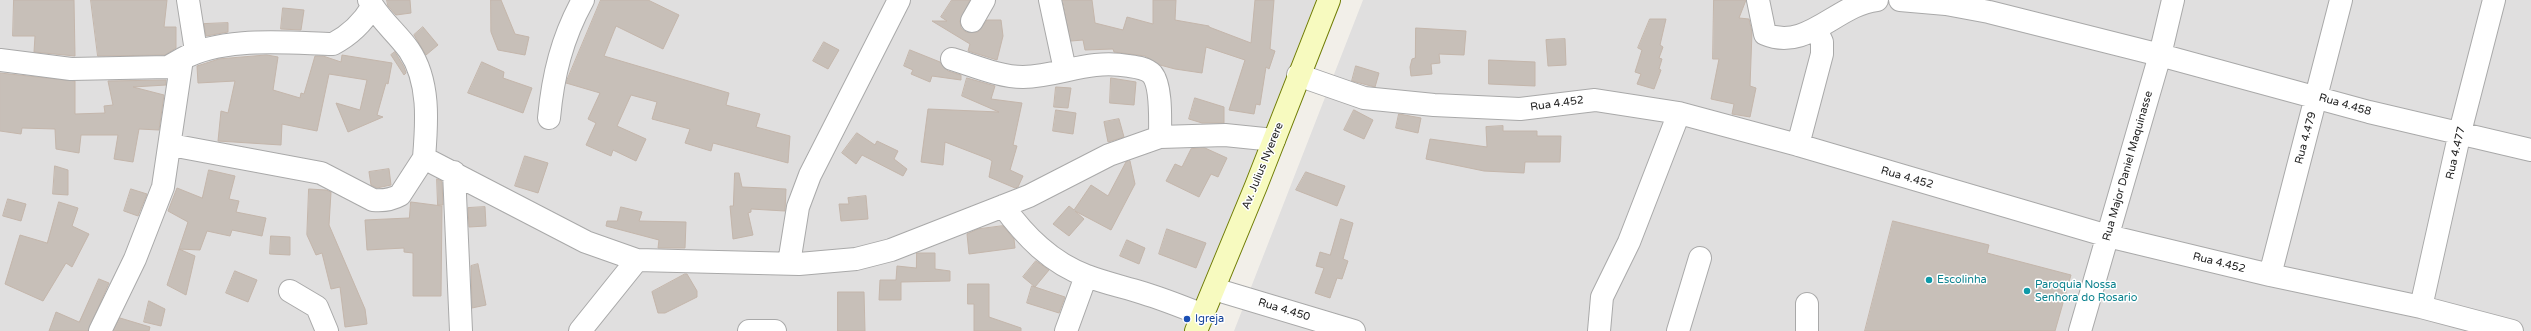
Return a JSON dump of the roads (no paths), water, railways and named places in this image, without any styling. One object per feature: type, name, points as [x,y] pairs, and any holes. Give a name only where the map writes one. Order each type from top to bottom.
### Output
[{"type":"main road","name":"Av. Julius Nyerere","points":[[1200,323],[1329,0]]},
{"type":"street","points":[[100,331],[135,259],[163,187],[171,146],[177,79],[189,55],[188,0]]},
{"type":"street","points":[[549,118],[553,81],[561,48],[570,23],[582,0]]},
{"type":"street","points":[[789,263],[798,207],[810,175],[899,0]]},
{"type":"street","points":[[972,21],[984,0]]},
{"type":"street","points":[[1050,0],[1065,70]]},
{"type":"street","points":[[1758,0],[1765,34],[1781,38],[1800,36],[1816,29],[1839,14],[1877,0]]},
{"type":"street","name":"Rua 4.458","points":[[1900,0],[1951,5],[1992,6],[2369,112],[2460,132],[2531,150]]},
{"type":"street","name":"Rua Major Daniel Maquinasse","points":[[2080,331],[2160,54],[2173,0]]},
{"type":"street","name":"Rua 4.479","points":[[2270,276],[2317,97],[2340,0]]},
{"type":"street","name":"Rua 4.477","points":[[2421,307],[2460,132],[2494,0]]},
{"type":"street","points":[[0,60],[71,69],[168,67],[189,55],[247,44],[333,44],[349,36],[364,21],[371,4],[409,50],[423,75],[426,134],[424,158],[400,195],[381,200],[373,200],[321,173],[171,146]]},
{"type":"street","points":[[1798,145],[1822,54],[1822,42],[1816,29]]},
{"type":"street","points":[[952,59],[1005,75],[1022,77],[1086,65],[1111,63],[1141,68],[1151,73],[1155,78],[1158,94],[1160,137]]},
{"type":"street","name":"Rua 4.452","points":[[1298,75],[1364,98],[1434,105],[1520,109],[1595,100],[1680,113],[1798,145],[2108,236],[2270,276],[2421,307],[2512,331]]},
{"type":"street","points":[[1599,331],[1602,297],[1629,242],[1680,113]]},
{"type":"street","points":[[424,158],[454,172],[586,242],[637,260],[829,263],[856,260],[891,250],[1029,196],[1109,155],[1160,137],[1225,135],[1274,140]]},
{"type":"street","points":[[454,172],[461,331]]},
{"type":"street","points":[[1003,206],[1021,231],[1035,244],[1086,276],[1144,293],[1200,323]]},
{"type":"street","points":[[1678,331],[1700,258]]},
{"type":"street","points":[[580,331],[637,260]]},
{"type":"street","points":[[1066,331],[1086,276]]},
{"type":"street","name":"Rua 4.450","points":[[1214,289],[1354,331]]},
{"type":"street","points":[[290,290],[317,307],[328,331]]},
{"type":"street","points":[[1807,304],[1807,331]]},
{"type":"street","points":[[749,331],[775,331]]},
{"type":"place","name":"Escolinha","points":[[1929,280]]},
{"type":"place","name":"Paroquia Nossa Senhora do Rosario","points":[[2027,291]]},
{"type":"place","name":"Igreja","points":[[1187,319]]}]
